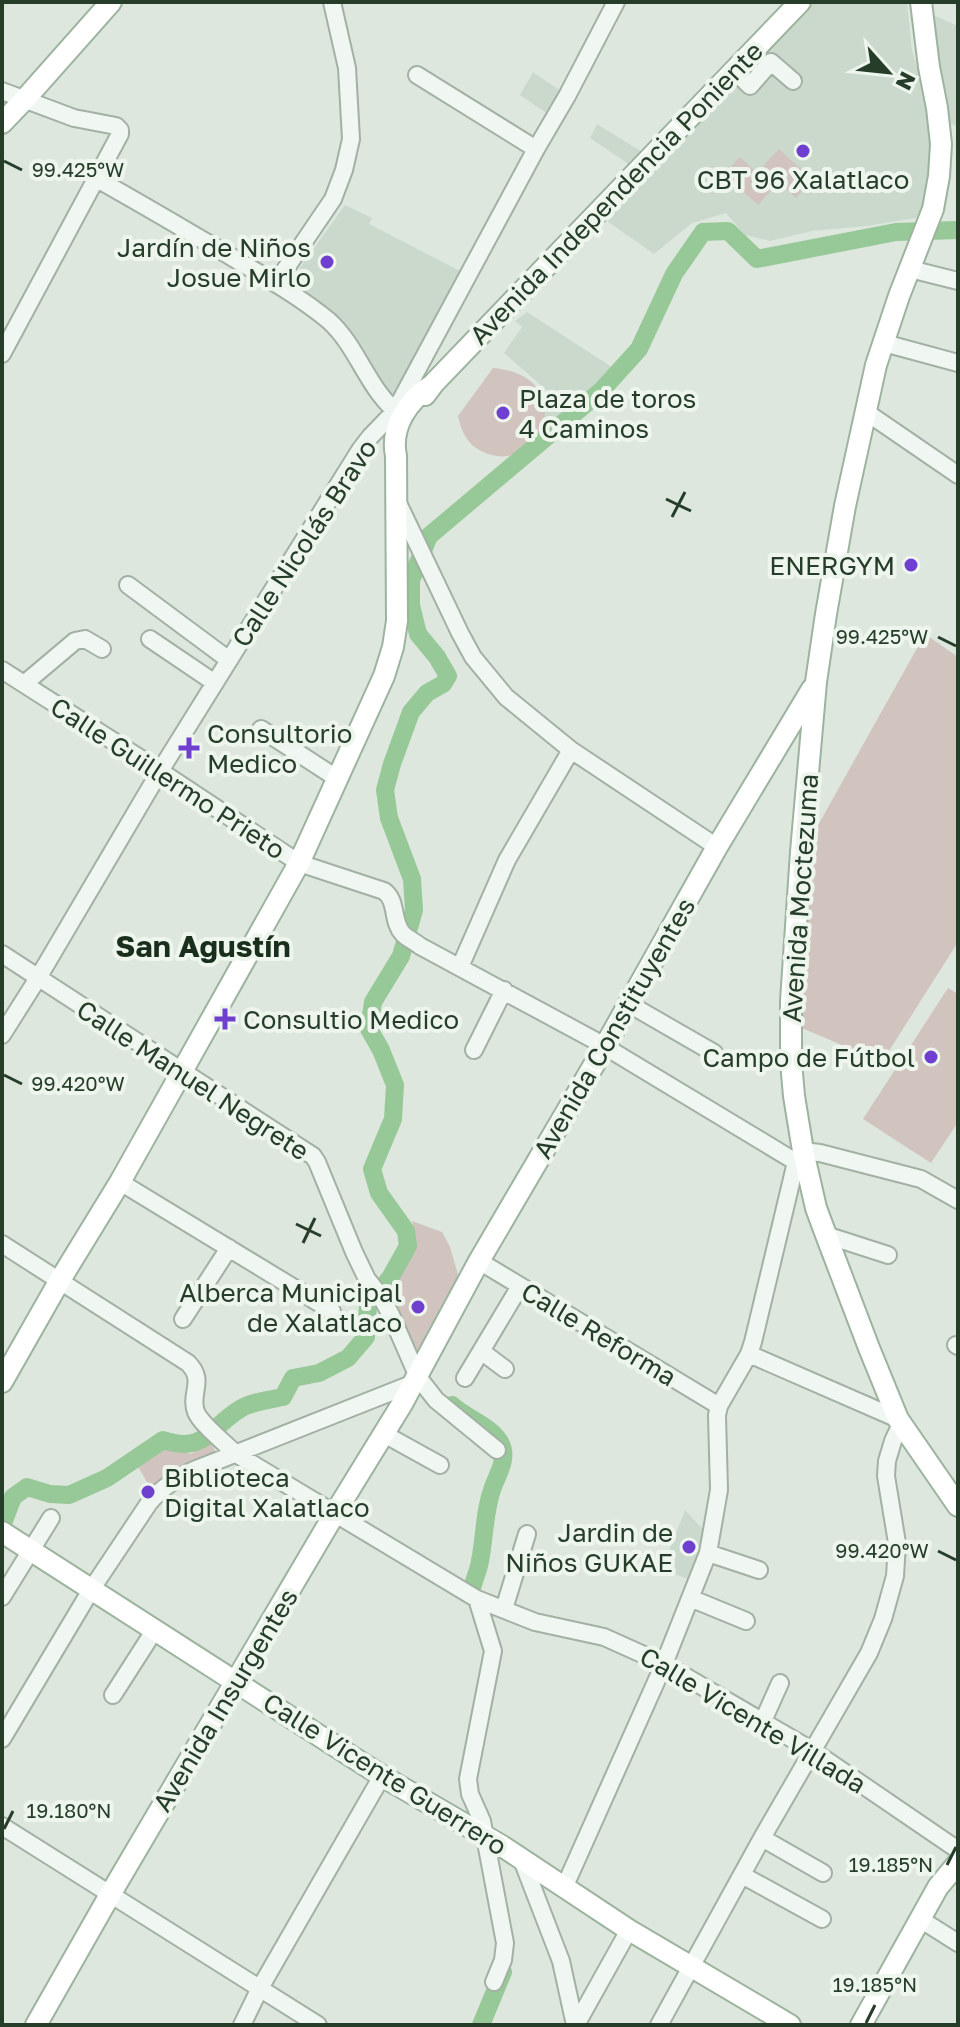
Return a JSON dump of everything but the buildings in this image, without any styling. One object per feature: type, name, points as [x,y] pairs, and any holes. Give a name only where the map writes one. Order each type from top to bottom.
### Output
[{"type":"main road","points":[[2,123],[111,2]]},
{"type":"main road","name":"Avenida Independencia Poniente","points":[[2,1382],[120,1182],[299,863],[384,676],[397,621],[396,456],[393,443],[399,414],[432,385],[800,2]]},
{"type":"main road","name":"Avenida Moctezuma","points":[[921,2],[941,144],[939,176],[933,209],[876,365],[845,506],[816,682],[791,1001],[791,1062],[801,1158],[826,1235],[900,1421],[958,1506]]},
{"type":"main road","name":"Avenida Independencia Poniente","points":[[396,456],[410,420],[432,385]]},
{"type":"main road","name":"Avenida Constituyentes","points":[[416,1380],[479,1261],[717,847],[816,682]]},
{"type":"main road","name":"Avenida Insurgentes","points":[[36,2025],[416,1380]]},
{"type":"main road","name":"Calle Vicente Guerrero","points":[[3,1533],[382,1776],[484,1836],[629,1930],[790,2025]]},
{"type":"main road","points":[[861,2025],[938,1887],[958,1863]]},
{"type":"street","points":[[276,283],[333,199],[351,139],[347,68],[332,2]]},
{"type":"street","name":"Calle Nicolás Bravo","points":[[2,1035],[160,771],[360,450],[370,437],[399,414],[616,2]]},
{"type":"street","points":[[735,71],[750,86],[771,62],[793,81]]},
{"type":"street","points":[[417,75],[536,149]]},
{"type":"street","points":[[2,91],[74,118],[112,125],[119,129],[120,134],[2,354]]},
{"type":"street","points":[[97,179],[305,302],[340,331],[376,389],[399,414]]},
{"type":"street","points":[[910,269],[958,281]]},
{"type":"street","points":[[884,343],[958,363]]},
{"type":"street","points":[[866,412],[958,475]]},
{"type":"street","points":[[396,499],[473,657],[506,697],[571,750],[717,847]]},
{"type":"street","points":[[128,585],[229,660]]},
{"type":"street","points":[[24,684],[75,641],[85,639],[102,649]]},
{"type":"street","points":[[150,639],[215,683]]},
{"type":"street","name":"Calle Guillermo Prieto","points":[[2,670],[299,863],[389,894],[403,934],[460,967]]},
{"type":"street","points":[[261,729],[338,779]]},
{"type":"street","points":[[571,750],[507,860],[460,967],[801,1158],[820,1153],[921,1179],[958,1200]]},
{"type":"street","name":"Calle Manuel Negrete","points":[[2,954],[313,1156],[367,1279],[391,1315],[416,1380]]},
{"type":"street","points":[[474,1050],[504,990]]},
{"type":"street","points":[[629,1004],[714,1053]]},
{"type":"street","points":[[564,1888],[664,1664],[708,1553],[719,1490],[719,1406],[749,1354],[801,1158]]},
{"type":"street","points":[[120,1182],[332,1311]]},
{"type":"street","points":[[826,1235],[888,1255]]},
{"type":"street","points":[[2,1244],[60,1280]]},
{"type":"street","points":[[183,1319],[229,1248]]},
{"type":"street","name":"Calle Reforma","points":[[479,1261],[719,1406]]},
{"type":"street","name":"Calle Vicente Villada","points":[[60,1280],[192,1366],[197,1381],[195,1410],[236,1454],[477,1599],[535,1622],[604,1637],[664,1664],[813,1751],[958,1850]]},
{"type":"street","points":[[465,1378],[520,1286]]},
{"type":"street","points":[[481,1351],[505,1369]]},
{"type":"street","points":[[659,2025],[869,1653],[892,1590],[897,1560],[886,1476],[887,1461],[900,1421],[749,1354]]},
{"type":"street","points":[[2,1739],[91,1590],[149,1503],[172,1482],[194,1470],[416,1380],[497,1450]]},
{"type":"street","points":[[384,1434],[440,1465]]},
{"type":"street","points":[[2,1597],[51,1518]]},
{"type":"street","points":[[504,1609],[527,1534]]},
{"type":"street","points":[[708,1553],[759,1570]]},
{"type":"street","points":[[690,1598],[746,1621]]},
{"type":"street","points":[[477,1599],[493,1651],[468,1779],[470,1794],[480,1814],[505,1943],[503,1960],[494,1982]]},
{"type":"street","points":[[113,1695],[154,1631]]},
{"type":"street","points":[[763,1721],[780,1683]]},
{"type":"street","points":[[242,2025],[260,1988],[382,1776]]},
{"type":"street","points":[[2,1826],[318,2025]]},
{"type":"street","points":[[762,1838],[823,1873]]},
{"type":"street","points":[[522,1860],[561,1961],[575,2025]]},
{"type":"street","points":[[742,1875],[822,1919]]},
{"type":"street","points":[[920,1919],[958,1943]]},
{"type":"street","points":[[575,2025],[629,1930]]},
{"type":"shaded area","name":"CBT 96 Xalatlaco","points":[[812,2],[907,2],[912,50],[932,125],[934,176],[916,218],[812,231],[770,241],[745,235],[726,213],[692,223],[654,254],[607,221],[731,90]]},
{"type":"shaded area","points":[[931,14],[958,26],[958,127],[950,123],[936,71]]},
{"type":"shaded area","points":[[533,72],[565,94],[552,117],[520,95]]},
{"type":"shaded area","points":[[597,124],[647,155],[633,167],[590,138]]},
{"type":"shaded area","points":[[779,149],[812,179],[796,198],[762,167]]},
{"type":"shaded area","points":[[740,157],[773,188],[758,205],[724,174]]},
{"type":"shaded area","points":[[345,205],[372,218],[369,224],[464,273],[402,392],[383,395],[289,283]]},
{"type":"shaded area","points":[[527,312],[621,373],[564,431],[544,420],[550,393],[504,353],[522,327],[515,321]]},
{"type":"shaded area","name":"Plaza de toros 4 Caminos","points":[[493,368],[521,375],[538,389],[545,406],[543,424],[535,440],[521,452],[502,456],[481,451],[468,441],[463,432],[458,416]]},
{"type":"shaded area","points":[[925,634],[958,657],[958,942],[882,1062],[797,1026],[803,852]]},
{"type":"shaded area","name":"Campo de Fútbol","points":[[948,988],[958,994],[958,1122],[931,1163],[863,1119]]},
{"type":"shaded area","name":"Alberca Municipal de Xalatlaco","points":[[412,1221],[442,1232],[459,1278],[414,1361],[387,1290],[413,1250],[415,1232]]},
{"type":"shaded area","points":[[210,1442],[217,1454],[184,1468],[151,1489],[137,1465],[162,1447],[173,1447],[191,1454]]},
{"type":"shaded area","name":"Jardin de Niños GUKAE","points":[[685,1510],[711,1538],[696,1582],[662,1569]]},
{"type":"waterway","points":[[2,1526],[13,1497],[27,1487],[50,1494],[69,1495],[107,1478],[163,1440],[188,1444],[198,1441],[244,1407],[283,1397],[293,1378],[319,1373],[348,1358],[366,1337],[368,1305],[390,1278],[408,1246],[406,1231],[379,1193],[372,1169],[393,1119],[395,1085],[369,1029],[373,1002],[401,956],[414,910],[412,879],[389,818],[385,790],[411,712],[427,693],[443,684],[448,676],[418,634],[411,605],[411,580],[429,536],[601,391],[639,349],[674,274],[703,232],[728,231],[757,259],[896,232],[958,230]]},
{"type":"waterway","points":[[452,1405],[492,1432],[503,1449],[502,1466],[488,1505],[473,1585]]},
{"type":"waterway","points":[[481,2025],[503,1972]]},
{"type":"place","name":"CBT 96 Xalatlaco","points":[[803,151]]},
{"type":"place","name":"Jardín de Niños Josue Mirlo","points":[[327,262]]},
{"type":"place","name":"Plaza de toros 4 Caminos","points":[[503,413]]},
{"type":"place","name":"ENERGYM","points":[[911,565]]},
{"type":"place","name":"Consultorio Medico","points":[[189,748]]},
{"type":"place","name":"Consultio Medico","points":[[225,1019]]},
{"type":"place","name":"Campo de Fútbol","points":[[931,1057]]},
{"type":"place","name":"Alberca Municipal de Xalatlaco","points":[[418,1307]]},
{"type":"place","name":"Biblioteca Digital Xalatlaco","points":[[148,1492]]},
{"type":"place","name":"Jardin de Niños GUKAE","points":[[689,1547]]},
{"type":"district","name":"San Agustín","points":[[203,946]]}]
